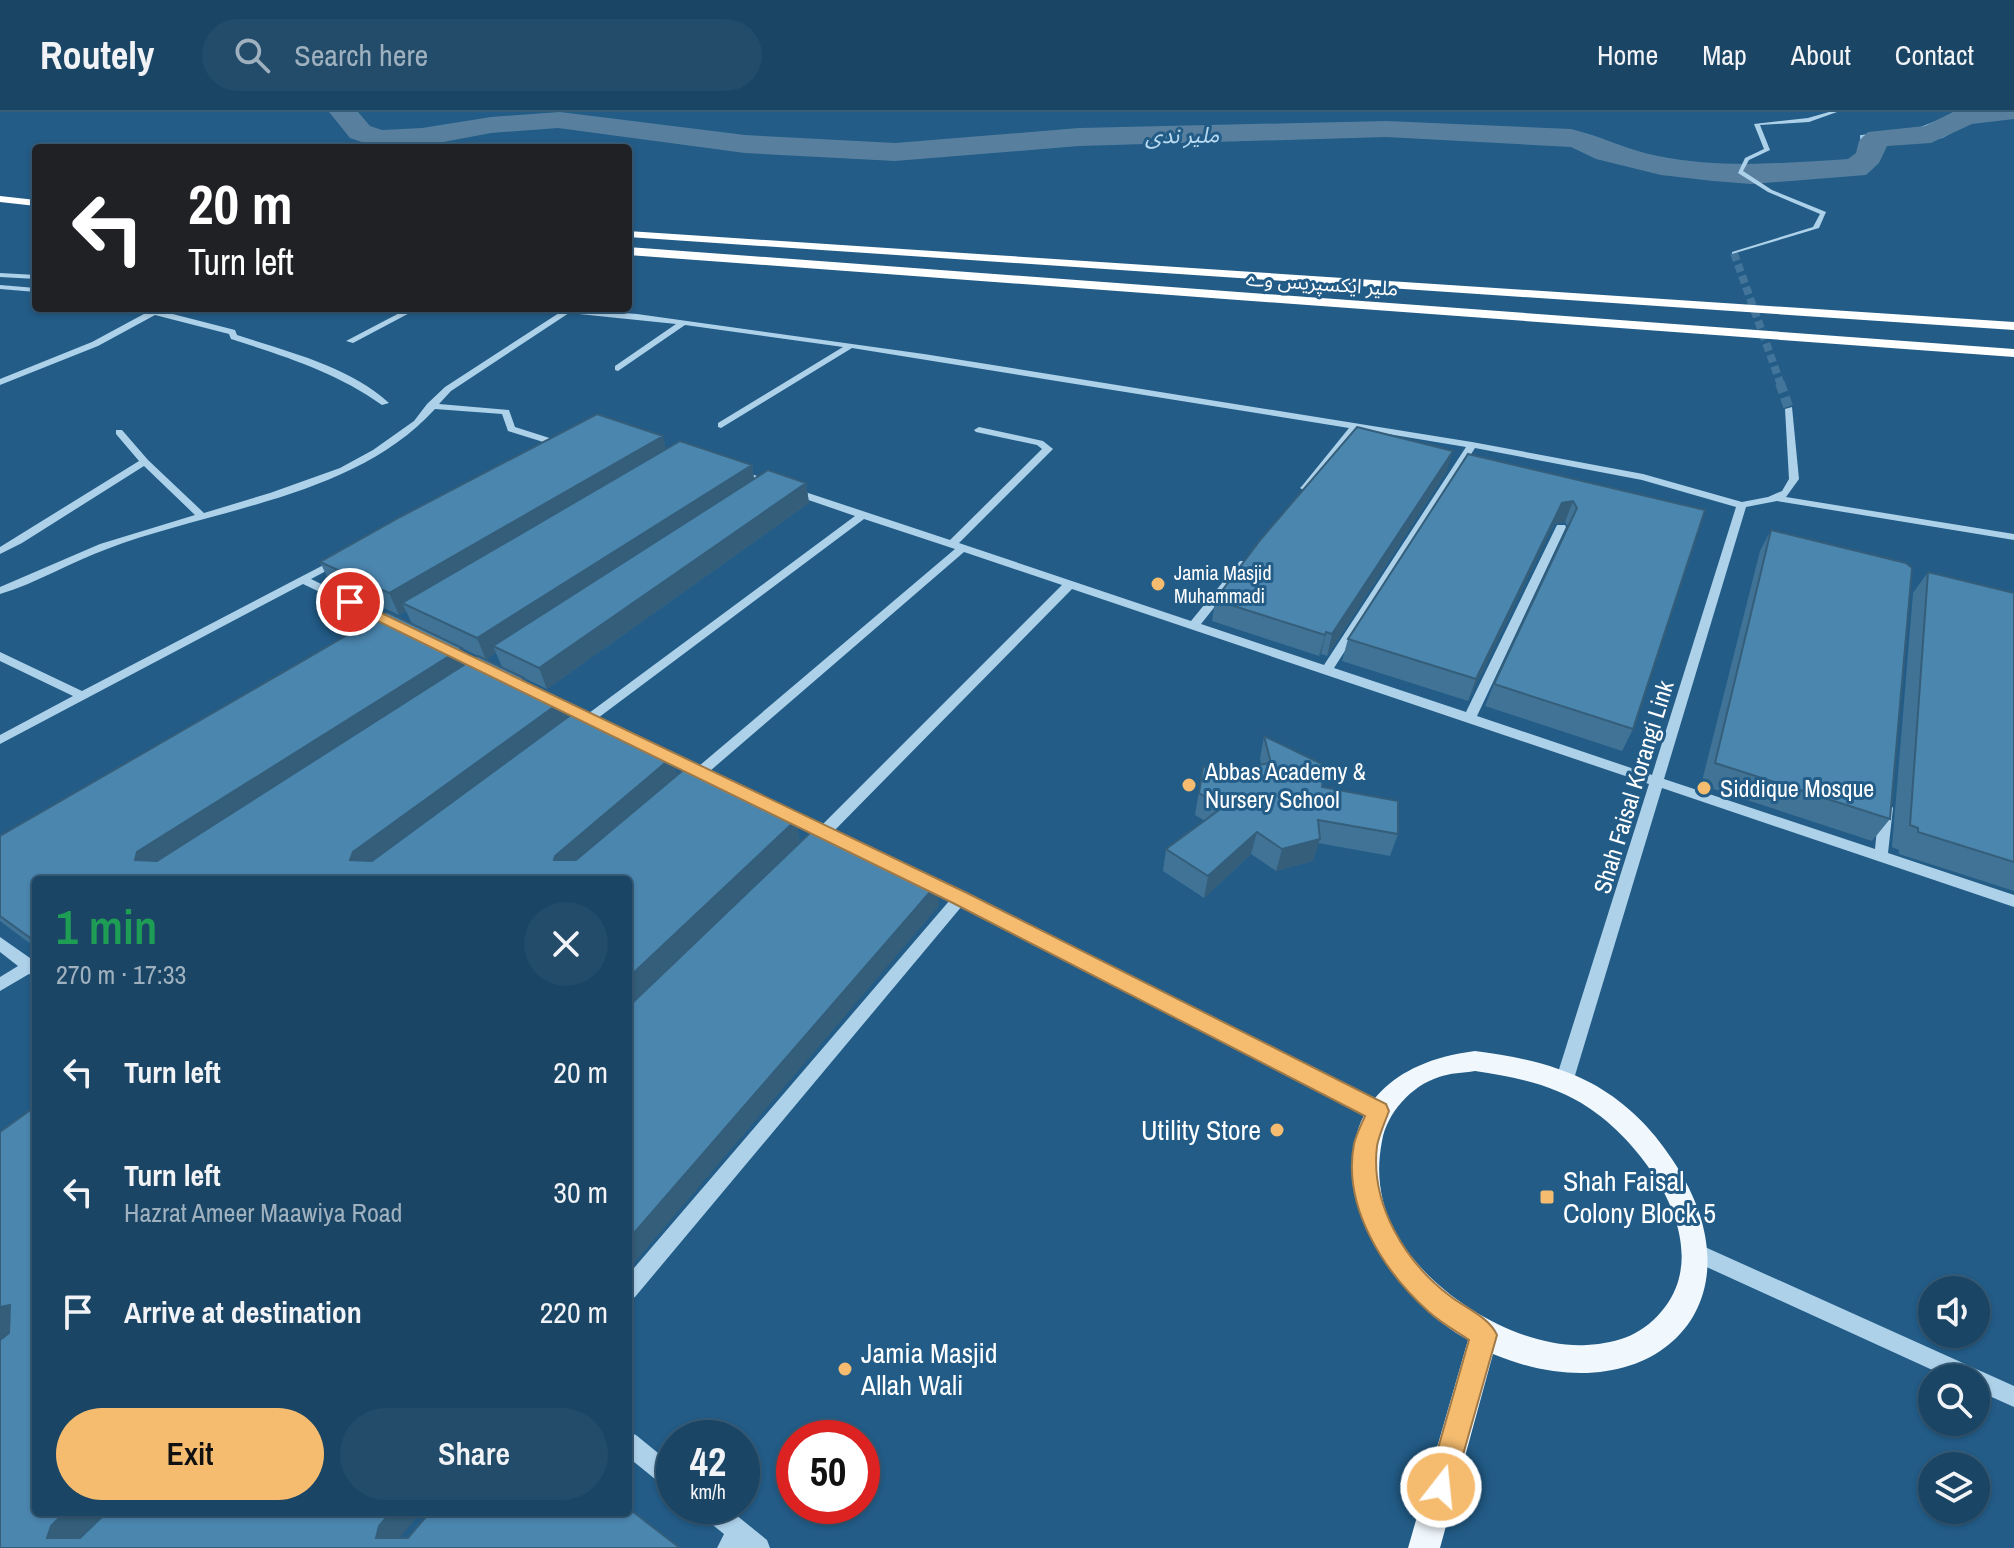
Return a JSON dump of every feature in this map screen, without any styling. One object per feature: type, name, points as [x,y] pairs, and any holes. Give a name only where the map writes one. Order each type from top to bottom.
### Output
[{"type":"highway","points":[[0,199],[32,203]]},
{"type":"highway","name":"ملیر ایکسپریس وے","points":[[632,234],[2014,326]]},
{"type":"highway","name":"ملیر ایکسپریس وے","points":[[632,251],[2014,353]]},
{"type":"main road","points":[[1475,1061],[1519,1066],[1564,1082],[1613,1111],[1654,1152],[1683,1201],[1696,1252],[1690,1293],[1669,1328],[1634,1351],[1588,1360],[1536,1356],[1484,1335],[1439,1304],[1402,1266],[1377,1224],[1365,1183],[1366,1144],[1378,1111],[1402,1084],[1435,1067],[1475,1061]]},
{"type":"main road","points":[[1424,1548],[1484,1335]]},
{"type":"street","points":[[1734,253],[1816,228],[1824,213],[1770,191],[1741,174],[1747,159],[1767,150],[1757,124],[1809,120],[1834,112]]},
{"type":"street","points":[[0,275],[32,277]]},
{"type":"street","points":[[0,287],[32,290]]},
{"type":"street","points":[[0,382],[95,344],[154,312]]},
{"type":"street","points":[[165,312],[232,332],[234,337],[324,367],[359,382],[385,403]]},
{"type":"street","points":[[350,341],[407,312]]},
{"type":"street","points":[[0,591],[104,546],[343,470],[396,439],[417,423],[430,406],[477,369],[565,312]]},
{"type":"street","points":[[578,312],[684,322],[852,345],[1472,445],[1643,477],[1742,505],[1786,493],[1794,479],[1789,409]]},
{"type":"street","points":[[618,368],[684,322]]},
{"type":"street","points":[[721,425],[852,345]]},
{"type":"street","points":[[430,406],[506,412],[511,429],[559,444]]},
{"type":"street","points":[[1294,501],[1355,427]]},
{"type":"street","points":[[645,745],[701,778],[958,546],[1048,449],[1040,443],[979,430]]},
{"type":"street","points":[[119,432],[145,462],[201,515]]},
{"type":"street","points":[[545,451],[571,438]]},
{"type":"street","points":[[1327,669],[1472,445]]},
{"type":"street","points":[[0,551],[42,528],[112,479],[145,462]]},
{"type":"street","points":[[727,469],[2014,901]]},
{"type":"street","points":[[758,492],[771,483]]},
{"type":"street","points":[[1776,497],[2014,537]]},
{"type":"street","name":"Shah Faisal Korangi Link","points":[[1564,1082],[1742,505]]},
{"type":"street","points":[[577,728],[597,722],[864,514]]},
{"type":"street","points":[[1470,717],[1561,527]]},
{"type":"street","points":[[1194,625],[1254,551]]},
{"type":"street","points":[[0,740],[343,557]]},
{"type":"street","points":[[302,579],[407,625],[385,634]]},
{"type":"street","points":[[802,853],[1071,583]]},
{"type":"street","points":[[0,656],[82,696]]},
{"type":"street","points":[[539,694],[597,722]]},
{"type":"street","points":[[1881,855],[1887,794]]},
{"type":"street","points":[[769,805],[960,898],[1378,1111]]},
{"type":"street","points":[[632,1285],[960,898]]},
{"type":"street","points":[[0,943],[32,965]]},
{"type":"street","points":[[0,985],[32,967]]},
{"type":"street","points":[[1696,1252],[1941,1364]]},
{"type":"street","points":[[1990,1386],[2014,1397]]},
{"type":"street","points":[[632,1446],[656,1466]]},
{"type":"street","points":[[721,1524],[733,1540],[759,1548]]},
{"type":"water","points":[[1961,112],[2014,112],[2014,117],[1972,120],[1942,137],[1883,145],[1879,157],[1863,156],[1861,136],[1921,128]]},
{"type":"building","points":[[597,414],[663,436],[389,593],[320,562],[400,517]]},
{"type":"building","points":[[1357,427],[1453,451],[1332,634],[1326,632],[1325,635],[1215,600],[1261,539]]},
{"type":"building","points":[[680,441],[752,465],[477,638],[402,603]]},
{"type":"building","points":[[1468,454],[1705,510],[1633,729],[1494,684],[1577,508],[1573,501],[1562,503],[1476,679],[1348,639]]},
{"type":"building","points":[[768,470],[806,483],[539,668],[493,646]]},
{"type":"building","points":[[1771,530],[1906,563],[1912,568],[1890,819],[1715,763]]},
{"type":"building","points":[[1928,572],[2014,593],[2014,862],[1918,832],[1918,828],[1910,825]]},
{"type":"building","points":[[387,612],[462,648],[137,852],[135,860],[157,861],[478,656],[524,678],[520,681],[561,699],[559,703],[353,852],[350,860],[372,861],[576,711],[671,754],[668,756],[671,758],[554,860],[576,860],[688,766],[795,813],[790,818],[796,820],[632,974],[632,876],[32,876],[32,939],[0,916],[0,836]]},
{"type":"building","points":[[1264,736],[1324,765],[1322,787],[1398,801],[1398,834],[1318,820],[1320,839],[1282,849],[1257,832],[1208,876],[1166,849],[1223,807],[1199,793],[1203,767],[1227,770],[1271,763]]},
{"type":"building","points":[[814,829],[937,884],[632,1235],[632,1003]]},
{"type":"building","points":[[32,1109],[32,1516],[61,1516],[51,1526],[47,1538],[80,1538],[103,1516],[388,1516],[379,1526],[376,1538],[408,1538],[427,1516],[632,1516],[632,1511],[680,1548],[0,1548],[0,1340],[9,1333],[10,1305],[0,1307],[0,1132]]},
{"type":"waterway","name":"ملیر ندی","points":[[343,112],[360,132],[379,139],[422,137],[491,125],[558,120],[745,144],[895,152],[1079,137],[1386,129],[1571,138],[1589,142],[1607,153],[1661,166],[1751,175],[1855,168],[1868,157],[1873,141],[1878,138],[1931,134],[1966,116],[2008,112]]},
{"type":"tunnel","points":[[1734,253],[1781,385]]},
{"type":"tunnel","points":[[1780,383],[1789,409]]},
{"type":"place","name":"Jamia Masjid Muhammadi","points":[[1158,584]]},
{"type":"place","name":"Abbas Academy & Nursery School","points":[[1189,785]]},
{"type":"place","name":"Siddique Mosque","points":[[1704,788]]},
{"type":"place","name":"Utility Store","points":[[1277,1130]]},
{"type":"place","name":"Shah Faisal Colony Block 5","points":[[1547,1197]]},
{"type":"place","name":"Jamia Masjid Allah Wali","points":[[845,1369]]},
{"type":"route","points":[[350,602],[960,898],[1378,1111],[1366,1144],[1365,1183],[1377,1224],[1402,1266],[1439,1304],[1484,1335],[1441,1487]]}]
